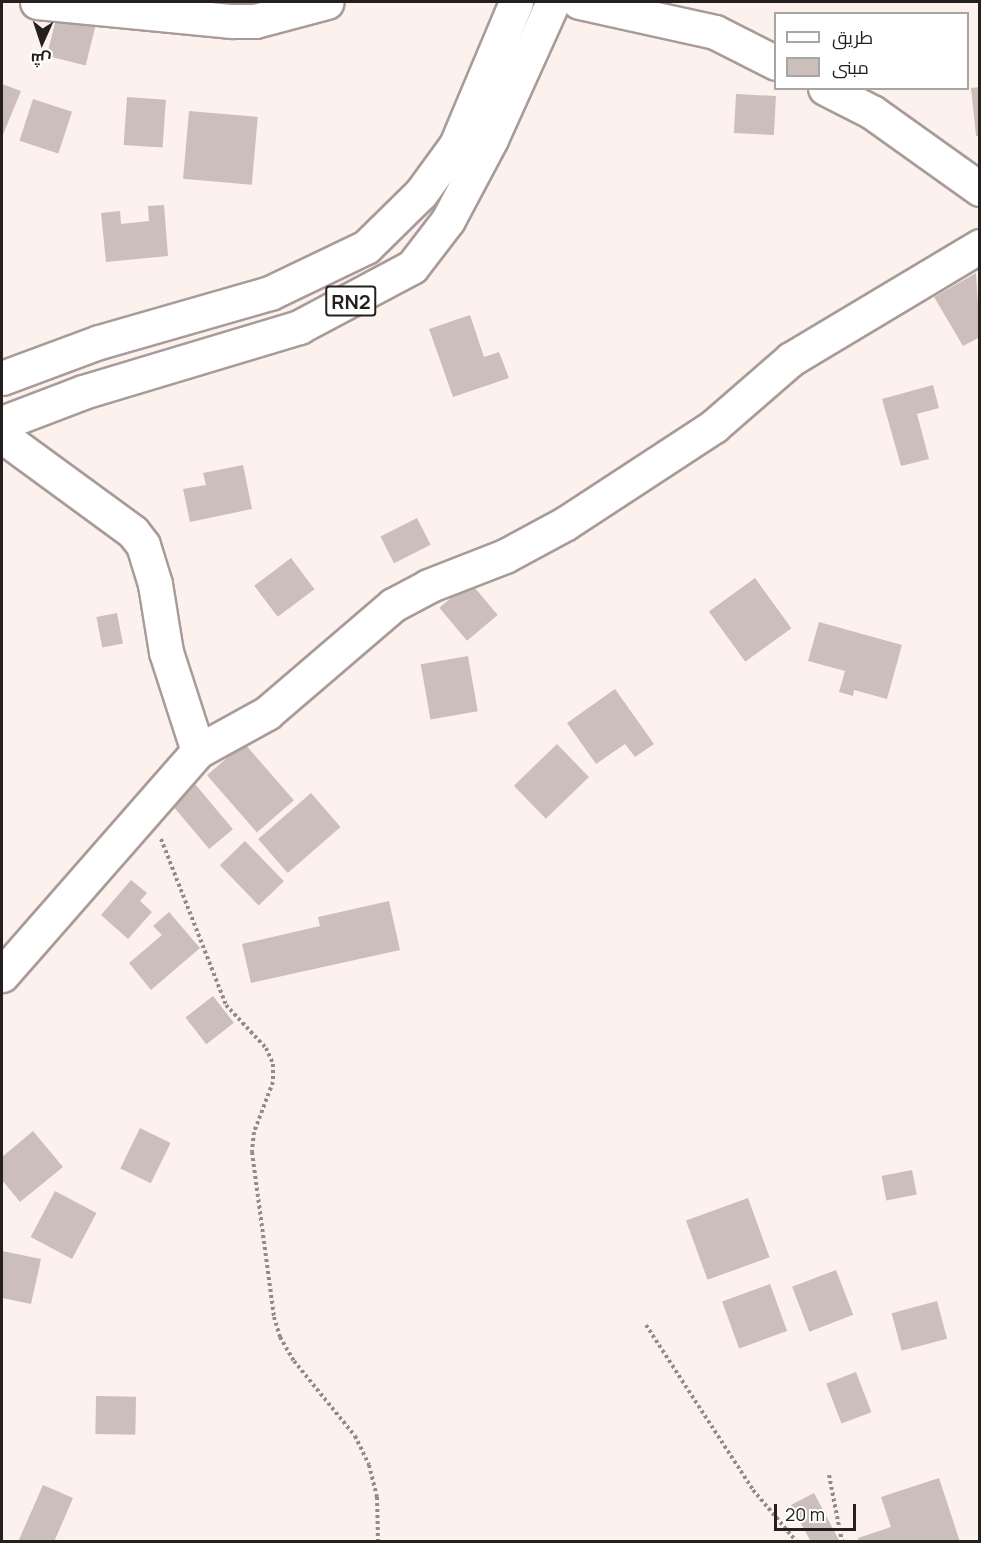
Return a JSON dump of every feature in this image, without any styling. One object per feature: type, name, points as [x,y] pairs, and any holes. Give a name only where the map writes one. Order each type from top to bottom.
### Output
[{"type":"main road","points":[[37,2],[232,21],[255,21],[327,2]]},
{"type":"main road","name":"RN2","points":[[2,378],[99,342],[270,293],[366,247],[421,193],[456,145],[516,2]]},
{"type":"main road","name":"RN2","points":[[2,423],[83,392],[299,327],[412,267],[448,220],[491,139],[553,2]]},
{"type":"main road","points":[[579,2],[715,32],[774,62]]},
{"type":"main road","points":[[829,90],[872,112],[980,189]]},
{"type":"main road","points":[[2,975],[143,811],[198,751],[267,712],[393,605],[428,586],[505,556],[566,523],[714,426],[791,359],[980,246]]},
{"type":"main road","points":[[2,436],[133,532],[143,545],[154,584],[166,652],[198,751]]},
{"type":"path","points":[[143,811],[156,826],[226,1005],[266,1048],[273,1064],[273,1082],[254,1132],[252,1152],[274,1317],[280,1337],[294,1361],[355,1436],[369,1465],[376,1497],[378,1542]]},
{"type":"path","points":[[646,1325],[753,1490],[797,1542]]},
{"type":"path","points":[[829,1475],[842,1542]]},
{"type":"building","points":[[57,15],[96,25],[86,65],[47,56]]},
{"type":"building","points":[[2,84],[21,91],[2,137]]},
{"type":"building","points":[[980,87],[980,136],[976,136],[971,88]]},
{"type":"building","points":[[736,94],[776,96],[774,135],[734,133]]},
{"type":"building","points":[[127,97],[166,100],[163,148],[124,145]]},
{"type":"building","points":[[33,99],[72,112],[58,154],[19,141]]},
{"type":"building","points":[[189,111],[258,117],[252,185],[183,179]]},
{"type":"building","points":[[164,205],[168,256],[106,262],[101,213],[120,211],[121,224],[149,221],[148,206]]},
{"type":"building","points":[[976,273],[980,337],[963,346],[934,297]]},
{"type":"building","points":[[470,315],[484,357],[499,352],[509,378],[453,397],[429,329]]},
{"type":"building","points":[[933,385],[939,408],[917,414],[929,459],[901,466],[882,399]]},
{"type":"building","points":[[243,465],[252,509],[190,522],[183,489],[206,485],[203,473]]},
{"type":"building","points":[[417,518],[431,545],[394,563],[380,537]]},
{"type":"building","points":[[291,558],[314,589],[278,617],[254,586]]},
{"type":"building","points":[[755,578],[791,628],[745,662],[709,612]]},
{"type":"building","points":[[470,582],[498,615],[467,641],[439,608]]},
{"type":"building","points":[[117,613],[123,643],[102,647],[96,617]]},
{"type":"building","points":[[819,622],[902,645],[887,699],[854,690],[853,696],[839,692],[845,671],[808,661]]},
{"type":"building","points":[[468,656],[478,711],[430,719],[421,664]]},
{"type":"building","points":[[615,689],[654,744],[635,757],[625,744],[596,764],[567,723]]},
{"type":"building","points":[[244,743],[294,800],[257,833],[207,775]]},
{"type":"building","points":[[557,744],[589,777],[546,819],[514,786]]},
{"type":"building","points":[[195,784],[233,829],[209,849],[171,804]]},
{"type":"building","points":[[311,793],[341,827],[288,873],[258,839]]},
{"type":"building","points":[[245,841],[284,881],[259,906],[220,865]]},
{"type":"building","points":[[131,880],[147,893],[140,901],[152,912],[128,939],[101,915]]},
{"type":"building","points":[[389,901],[400,950],[251,983],[242,944],[320,926],[318,917]]},
{"type":"building","points":[[169,912],[200,948],[151,990],[129,963],[162,935],[153,926]]},
{"type":"building","points":[[213,996],[234,1023],[206,1044],[185,1018]]},
{"type":"building","points":[[140,1128],[171,1143],[151,1183],[120,1168]]},
{"type":"building","points":[[33,1131],[63,1167],[20,1202],[2,1180],[2,1157]]},
{"type":"building","points":[[912,1170],[917,1195],[886,1200],[882,1176]]},
{"type":"building","points":[[55,1191],[96,1213],[72,1259],[31,1237]]},
{"type":"building","points":[[748,1198],[770,1257],[708,1280],[686,1221]]},
{"type":"building","points":[[2,1251],[41,1259],[31,1304],[2,1298]]},
{"type":"building","points":[[836,1270],[853,1315],[809,1332],[792,1287]]},
{"type":"building","points":[[770,1284],[787,1331],[739,1348],[722,1301]]},
{"type":"building","points":[[937,1301],[947,1339],[902,1351],[892,1313]]},
{"type":"building","points":[[856,1372],[871,1412],[842,1424],[826,1383]]},
{"type":"building","points":[[96,1396],[136,1397],[135,1435],[95,1434]]},
{"type":"building","points":[[939,1478],[960,1542],[859,1542],[858,1538],[891,1527],[881,1497]]},
{"type":"building","points":[[43,1485],[73,1498],[54,1542],[18,1542]]},
{"type":"building","points":[[814,1493],[840,1542],[811,1542],[791,1505]]}]
